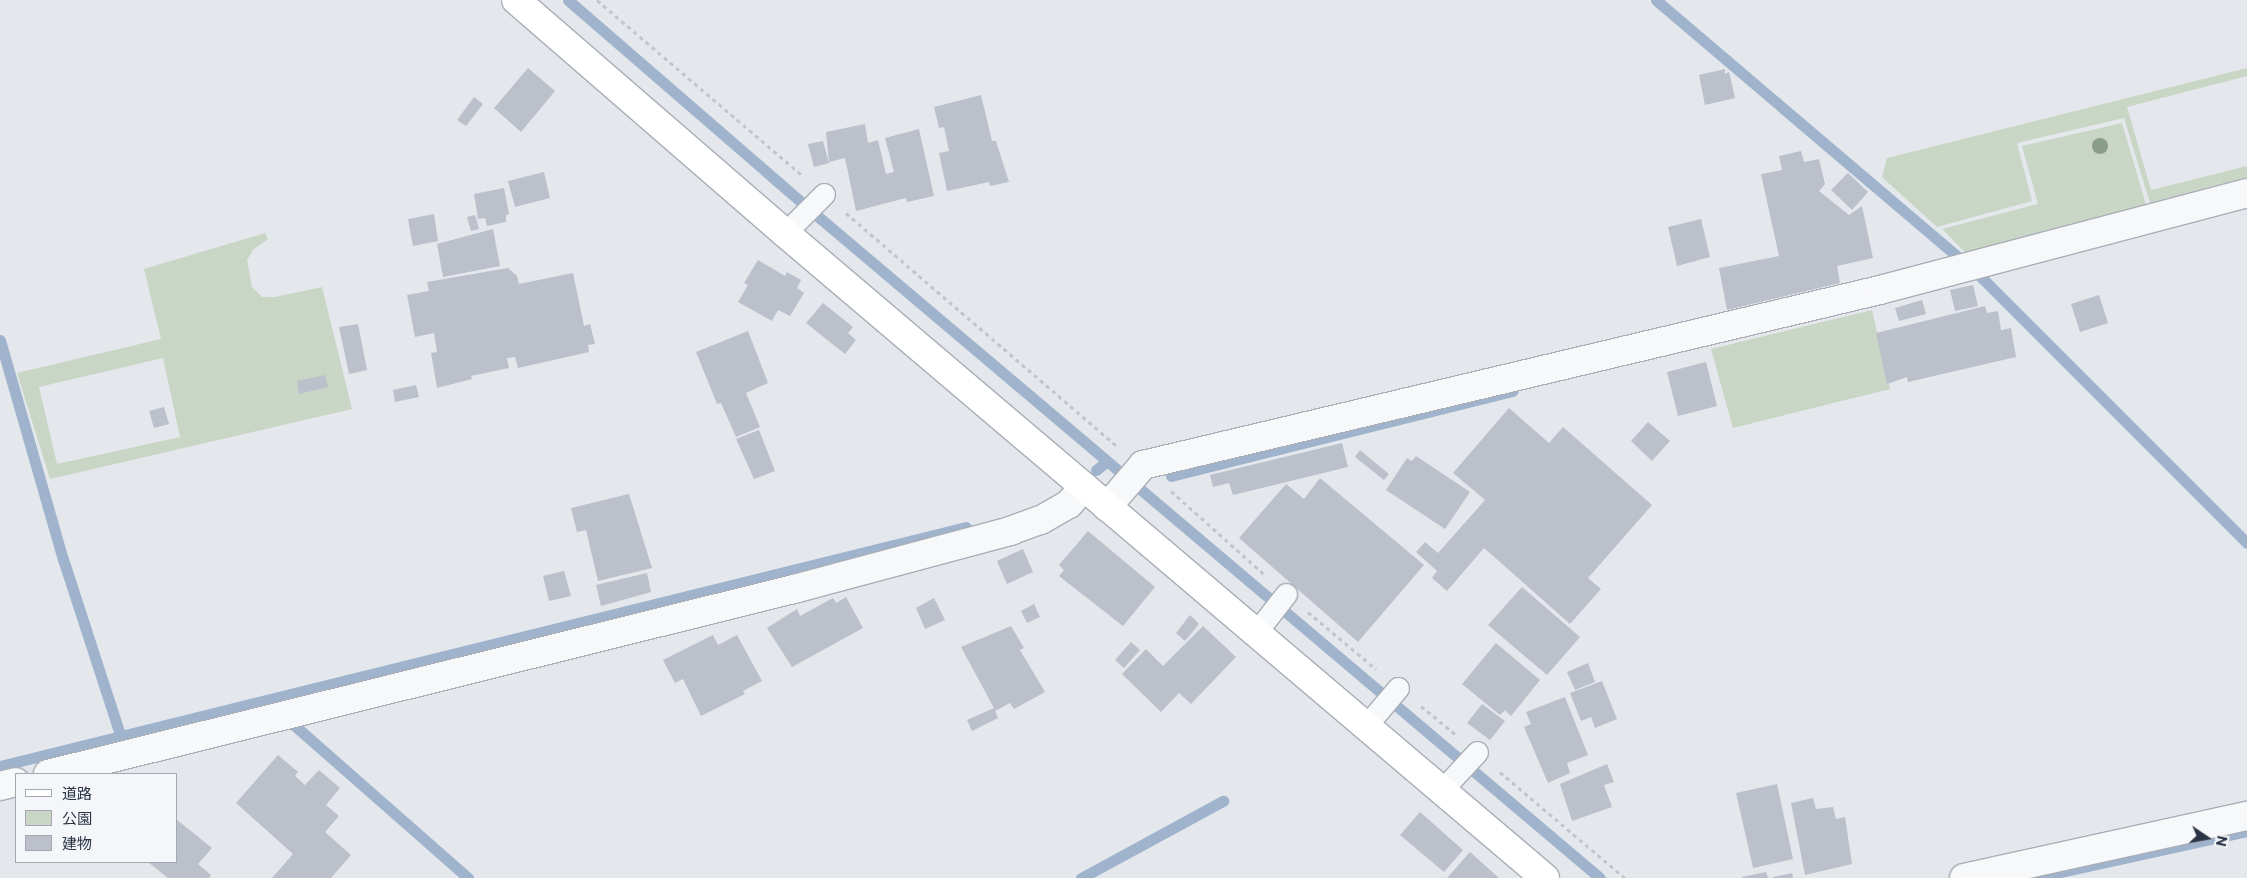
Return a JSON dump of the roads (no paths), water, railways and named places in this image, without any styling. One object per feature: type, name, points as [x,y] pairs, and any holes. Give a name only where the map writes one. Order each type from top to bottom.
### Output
[{"type":"street","points":[[516,0],[792,226],[1084,486],[1113,500],[1261,625],[1447,785],[1545,878]]},
{"type":"street","points":[[1113,500],[1140,468],[1880,290],[2247,193]]},
{"type":"street","points":[[52,773],[794,589],[1010,531],[1041,520],[1069,504],[1084,486]]},
{"type":"street","points":[[0,786],[15,782]]},
{"type":"street","points":[[1964,878],[2247,816]]},
{"type":"lane","points":[[792,226],[822,197]]},
{"type":"lane","points":[[1261,625],[1284,597]]},
{"type":"lane","points":[[1371,720],[1396,690]]},
{"type":"lane","points":[[1447,785],[1475,754]]},
{"type":"waterway","points":[[568,0],[821,219],[1600,878]]},
{"type":"waterway","points":[[1656,0],[1959,258]]},
{"type":"waterway","points":[[1976,272],[2247,543]]},
{"type":"waterway","points":[[0,340],[63,559],[121,737]]},
{"type":"waterway","points":[[1171,476],[1513,391]]},
{"type":"waterway","points":[[1096,470],[1107,461]]},
{"type":"waterway","points":[[0,766],[966,527]]},
{"type":"waterway","points":[[294,725],[468,878]]},
{"type":"waterway","points":[[1081,878],[1223,801]]},
{"type":"waterway","points":[[2033,878],[2247,831]]}]
